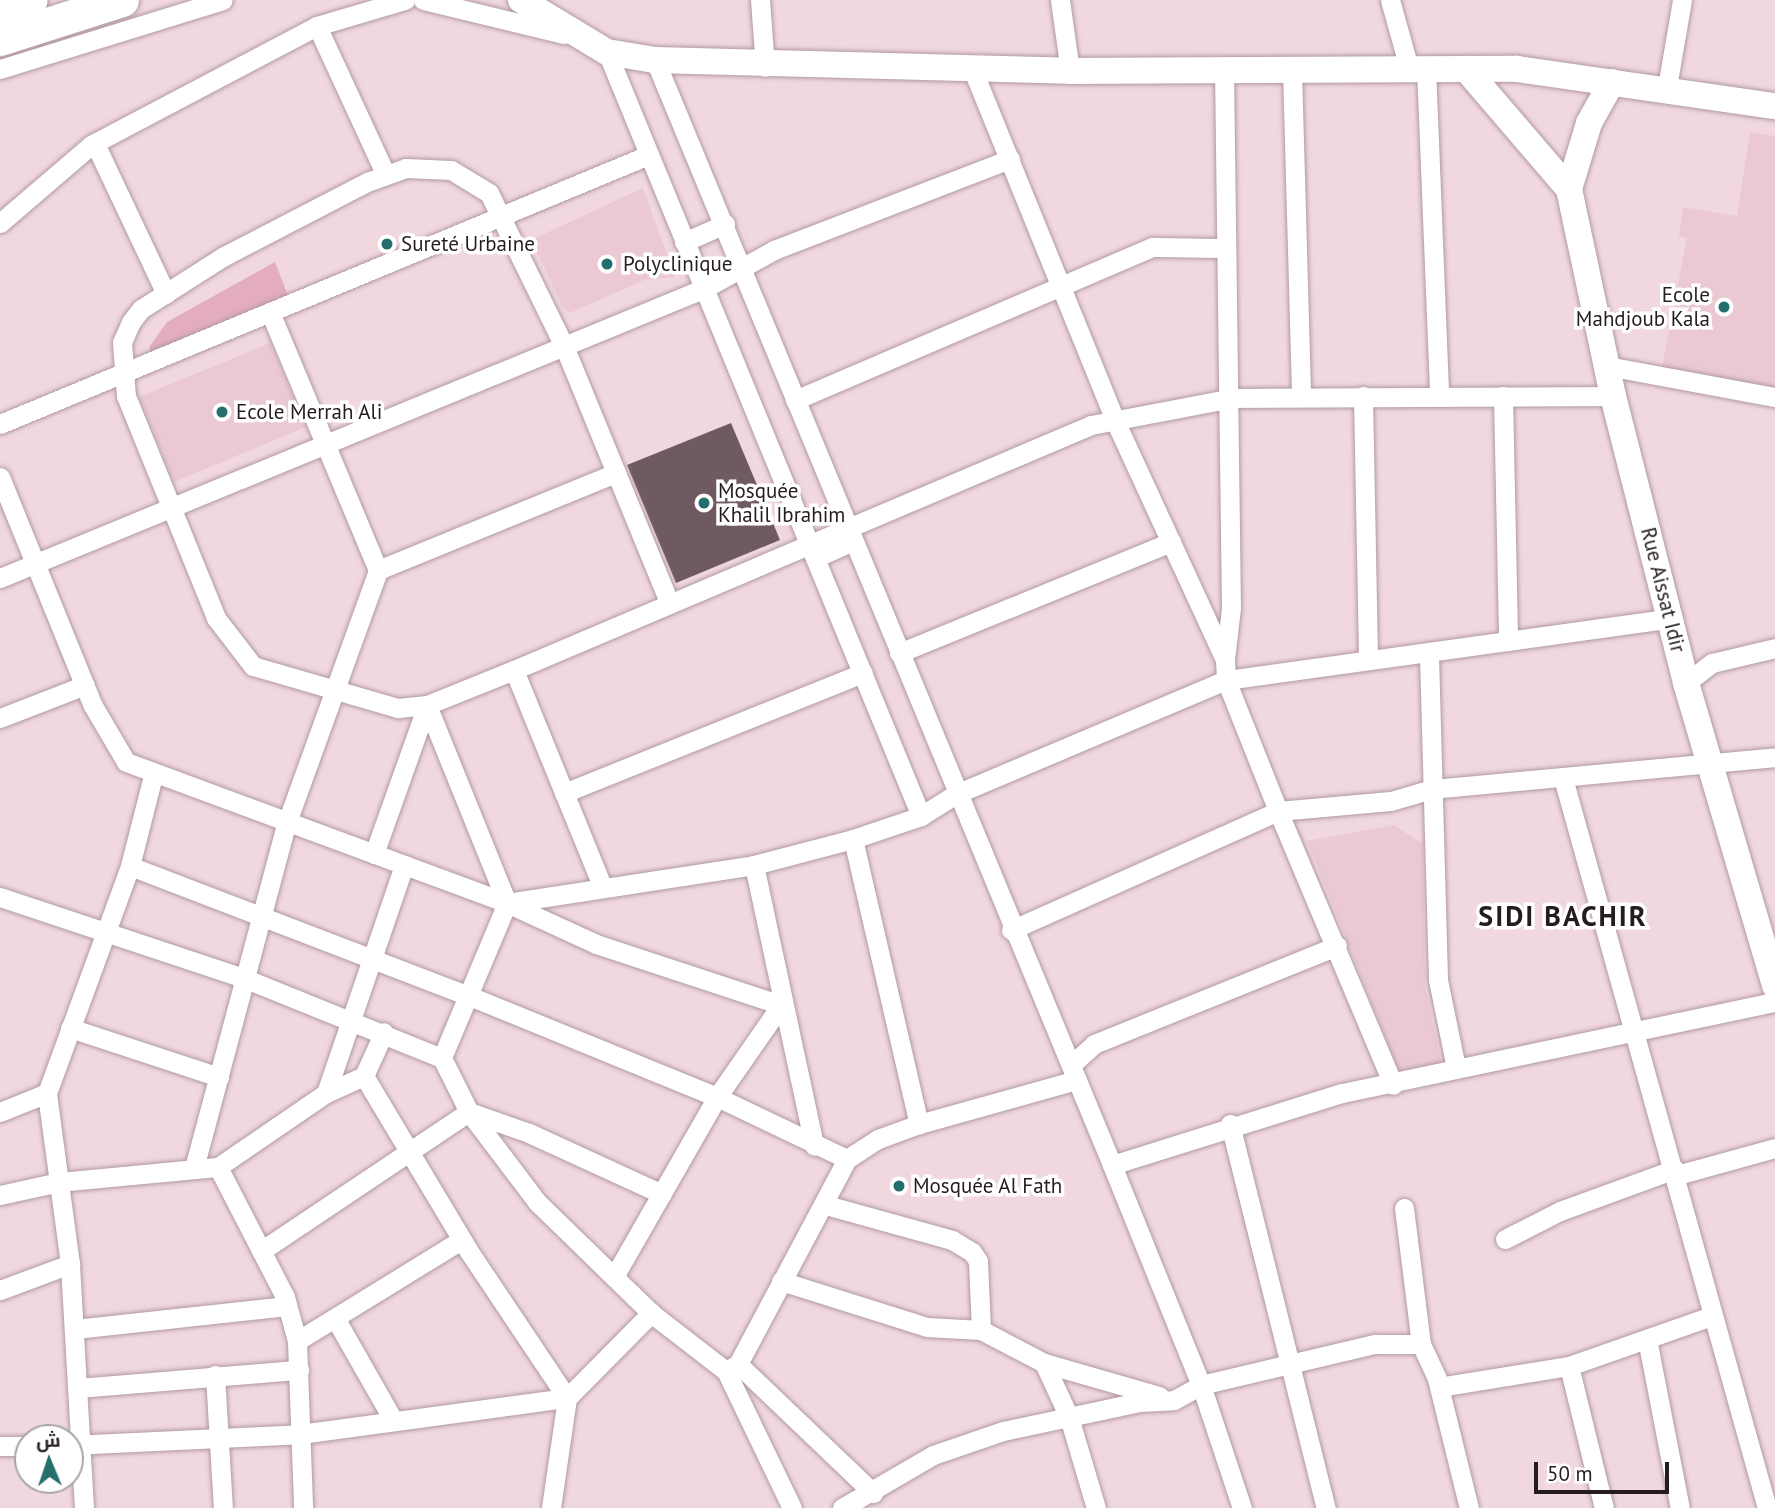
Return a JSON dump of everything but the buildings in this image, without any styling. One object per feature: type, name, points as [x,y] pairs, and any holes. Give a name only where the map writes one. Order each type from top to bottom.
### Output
[{"type":"highway","points":[[0,10],[30,0]]},
{"type":"highway","points":[[0,39],[122,0]]},
{"type":"street","points":[[0,69],[223,0]]},
{"type":"street","points":[[0,223],[90,145],[317,26],[405,0]]},
{"type":"street","points":[[423,0],[464,3],[579,38]]},
{"type":"street","points":[[521,0],[579,38],[607,52],[655,60],[765,67],[1070,71],[1418,67],[1667,88],[1775,106]]},
{"type":"street","points":[[760,0],[765,67]]},
{"type":"street","points":[[1060,0],[1070,71]]},
{"type":"street","points":[[1390,0],[1418,67],[1439,395]]},
{"type":"street","points":[[1667,88],[1682,0]]},
{"type":"street","points":[[317,26],[386,175]]},
{"type":"street","points":[[607,52],[646,156],[705,288],[921,816]]},
{"type":"street","points":[[655,60],[725,224],[1011,930],[1112,1165],[1201,1385],[1242,1508]]},
{"type":"street","points":[[972,68],[1115,420],[1226,670],[1278,811],[1337,946],[1393,1085]]},
{"type":"street","points":[[1224,68],[1225,399],[1231,608],[1226,670]]},
{"type":"street","points":[[1466,69],[1569,189]]},
{"type":"street","points":[[1292,70],[1301,396]]},
{"type":"street","points":[[1569,189],[1589,122],[1612,82]]},
{"type":"street","points":[[98,150],[166,294]]},
{"type":"street","points":[[0,424],[646,156]]},
{"type":"street","points":[[0,578],[326,440],[705,288],[742,267],[1010,159]]},
{"type":"street","points":[[669,602],[565,346],[489,193],[451,170],[406,168],[386,175],[224,257],[166,294],[131,323],[122,341],[126,396],[216,618],[253,666],[398,708],[427,705],[669,602],[812,551],[1091,425],[1225,399],[1301,396],[1613,396]]},
{"type":"street","name":"Rue Aissat Idir","points":[[1569,189],[1613,396],[1686,683],[1713,764],[1775,986]]},
{"type":"street","points":[[684,242],[725,224]]},
{"type":"street","points":[[795,400],[1152,247],[1224,248]]},
{"type":"street","points":[[194,1168],[287,822],[378,570],[326,440],[270,312]]},
{"type":"street","points":[[1607,366],[1775,397]]},
{"type":"street","points":[[1363,396],[1368,660]]},
{"type":"street","points":[[1503,396],[1508,641]]},
{"type":"street","points":[[378,570],[615,473]]},
{"type":"street","points":[[0,477],[85,685],[126,761],[153,776],[507,903],[596,944],[782,1005]]},
{"type":"street","points":[[899,653],[1171,542]]},
{"type":"street","points":[[507,903],[602,886],[754,865],[853,839],[921,816],[956,794],[1226,670],[1429,656],[1508,641],[1671,618]]},
{"type":"street","points":[[1686,683],[1712,663],[1775,649]]},
{"type":"street","points":[[1429,656],[1438,980],[1456,1068]]},
{"type":"street","points":[[514,670],[602,886]]},
{"type":"street","points":[[564,793],[863,673]]},
{"type":"street","points":[[0,718],[85,685]]},
{"type":"street","points":[[374,854],[427,705]]},
{"type":"street","points":[[427,705],[507,903],[472,996],[442,1058]]},
{"type":"street","points":[[1011,930],[1278,811],[1391,802],[1432,789],[1775,757]]},
{"type":"street","points":[[77,1424],[78,1388],[70,1264],[47,1093],[104,930],[130,866],[153,776]]},
{"type":"street","points":[[1563,778],[1676,1172],[1709,1317],[1767,1508]]},
{"type":"street","points":[[853,839],[919,1124]]},
{"type":"street","points":[[326,1094],[404,865]]},
{"type":"street","points":[[754,865],[814,1146]]},
{"type":"street","points":[[130,866],[260,918],[472,996],[717,1097],[814,1146],[848,1158]]},
{"type":"street","points":[[0,897],[246,979],[384,1032],[442,1058],[469,1112],[537,1202],[651,1314],[732,1367],[873,1493]]},
{"type":"street","points":[[732,1367],[825,1205],[848,1158],[878,1139],[1074,1073],[1094,1044],[1337,946]]},
{"type":"street","points":[[1112,1165],[1230,1124],[1456,1068],[1775,1002]]},
{"type":"street","points":[[614,1277],[717,1097],[782,1005]]},
{"type":"street","points":[[70,1028],[219,1077]]},
{"type":"street","points":[[0,1195],[59,1182],[218,1167],[326,1094],[364,1076],[384,1032]]},
{"type":"street","points":[[364,1076],[461,1240],[567,1398],[551,1508]]},
{"type":"street","points":[[0,1112],[47,1093]]},
{"type":"street","points":[[261,1251],[469,1112]]},
{"type":"street","points":[[469,1112],[529,1132],[663,1194]]},
{"type":"street","points":[[1230,1124],[1287,1364],[1326,1508]]},
{"type":"street","points":[[1505,1239],[1560,1211],[1676,1172],[1775,1149]]},
{"type":"street","points":[[218,1167],[287,1306],[297,1341],[303,1508]]},
{"type":"street","points":[[825,1205],[952,1240],[972,1252],[978,1261],[981,1330]]},
{"type":"street","points":[[1404,1208],[1421,1344],[1439,1387],[1469,1508]]},
{"type":"street","points":[[297,1341],[461,1240]]},
{"type":"street","points":[[0,1290],[70,1264]]},
{"type":"street","points":[[781,1281],[927,1327],[981,1330],[1044,1363],[1174,1401]]},
{"type":"street","points":[[75,1329],[287,1306]]},
{"type":"street","points":[[84,1445],[300,1434],[392,1418],[435,1418],[567,1398],[651,1314]]},
{"type":"street","points":[[1439,1387],[1569,1366],[1709,1317]]},
{"type":"street","points":[[335,1318],[392,1418]]},
{"type":"street","points":[[1647,1339],[1680,1508]]},
{"type":"street","points":[[842,1508],[873,1493],[933,1455],[1069,1417],[1174,1401],[1201,1385],[1287,1364],[1375,1344],[1421,1344]]},
{"type":"street","points":[[1044,1363],[1069,1417],[1096,1508]]},
{"type":"street","points":[[1569,1366],[1604,1508]]},
{"type":"street","points":[[732,1367],[792,1508]]},
{"type":"street","points":[[78,1388],[299,1370]]},
{"type":"street","points":[[215,1375],[223,1508]]},
{"type":"shaded area","name":"Ecole Mahdjoub Kala","points":[[1750,132],[1775,136],[1775,397],[1660,377],[1687,238],[1679,236],[1683,207],[1737,216]]},
{"type":"shaded area","name":"Polyclinique","points":[[643,188],[675,277],[644,280],[570,313],[563,308],[531,240]]},
{"type":"shaded area","points":[[275,262],[289,298],[149,358],[150,346],[167,322]]},
{"type":"shaded area","name":"Ecole Merrah Ali","points":[[270,343],[306,427],[174,482],[139,397]]},
{"type":"shaded area","points":[[1394,825],[1423,844],[1425,986],[1441,1062],[1438,1074],[1409,1081],[1399,1070],[1307,841]]},
{"type":"place","name":"Sureté Urbaine","points":[[387,244]]},
{"type":"place","name":"Polyclinique","points":[[607,264]]},
{"type":"place","name":"Ecole Mahdjoub Kala","points":[[1724,307]]},
{"type":"place","name":"Ecole Merrah Ali","points":[[222,412]]},
{"type":"place","name":"Mosquée Khalil Ibrahim","points":[[704,503]]},
{"type":"place","name":"Mosquée Al Fath","points":[[899,1186]]},
{"type":"district","name":"SIDI BACHIR","points":[[1563,916]]}]
